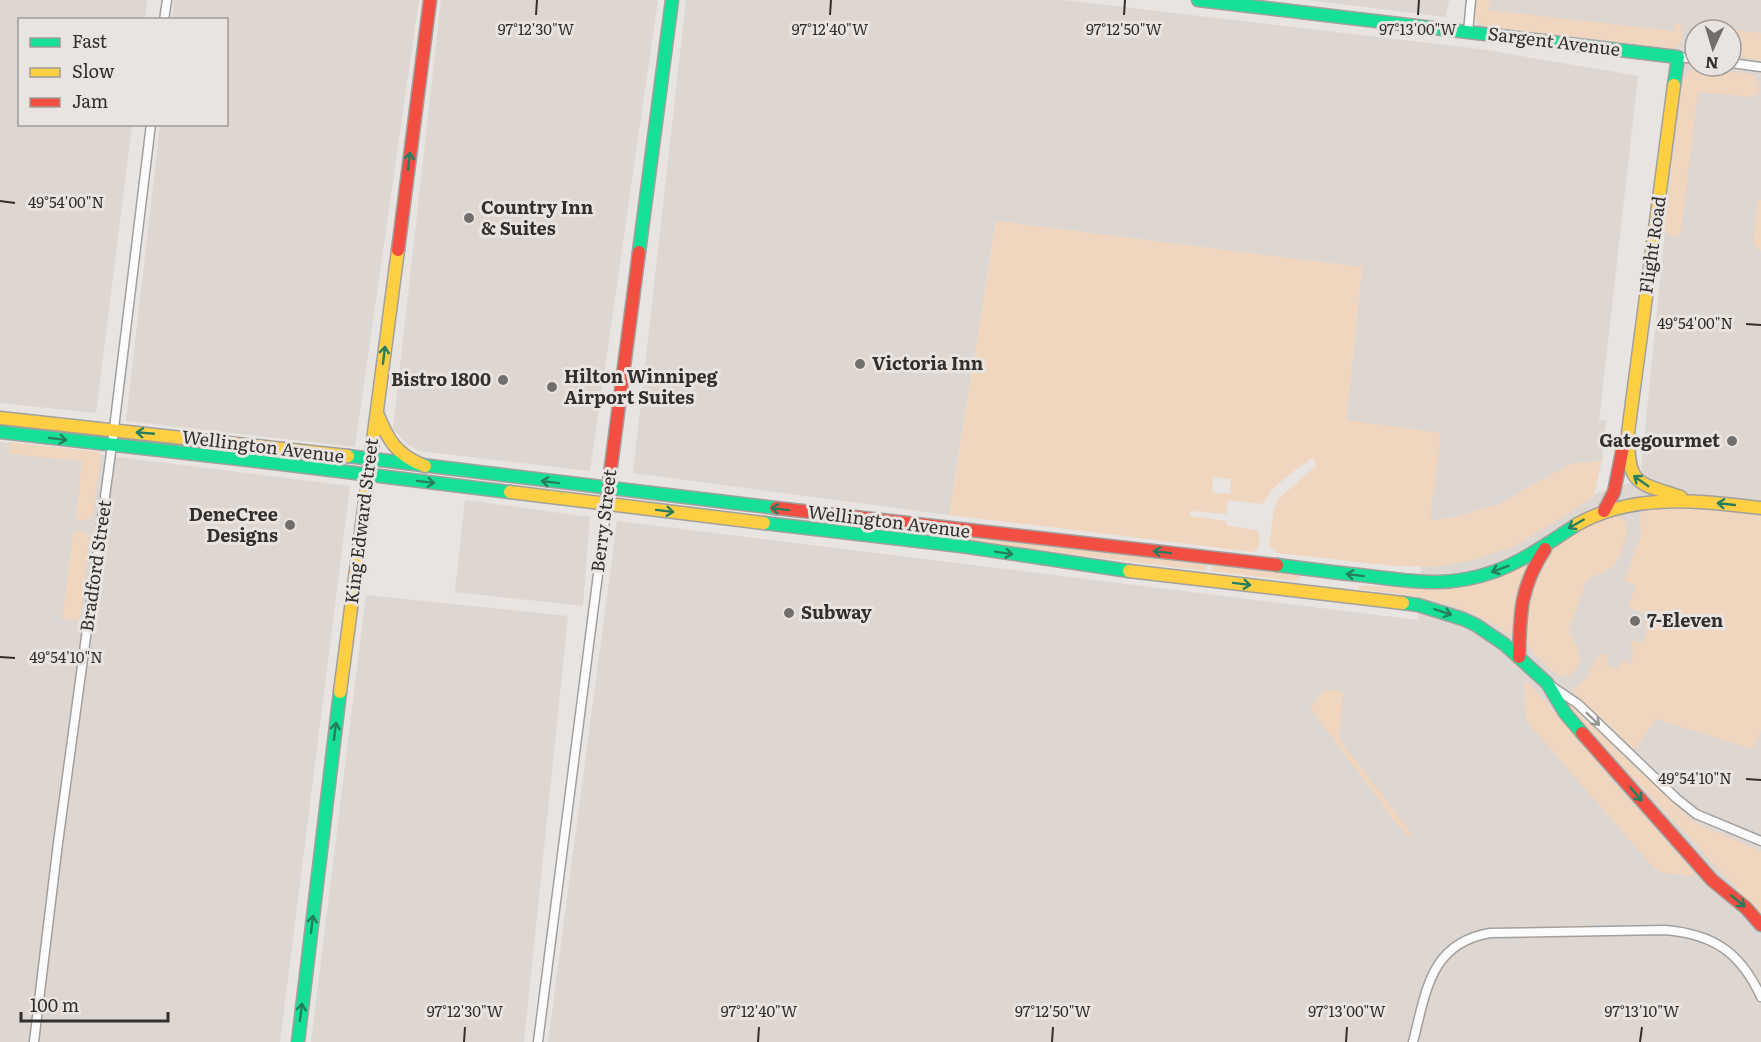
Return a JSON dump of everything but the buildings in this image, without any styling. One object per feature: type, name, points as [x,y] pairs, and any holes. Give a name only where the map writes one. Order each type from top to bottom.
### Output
[{"type":"main road","name":"King Edward Street","points":[[298,1042],[337,716],[430,0]]},
{"type":"main road","name":"Berry Street","points":[[606,504],[672,0]]},
{"type":"main road","name":"Sargent Avenue","points":[[1198,0],[1678,57]]},
{"type":"main road","name":"Flight Road","points":[[1628,433],[1678,57]]},
{"type":"main road","points":[[377,412],[386,435],[394,447],[412,462],[425,466]]},
{"type":"main road","name":"Wellington Avenue","points":[[0,418],[271,447],[608,489],[1427,583],[1456,581],[1490,573],[1517,562],[1582,521],[1604,511],[1647,501],[1691,500],[1761,508]]},
{"type":"main road","name":"Wellington Avenue","points":[[0,432],[931,542],[1089,566],[1418,606],[1449,614],[1476,626],[1504,644],[1547,683],[1565,712],[1704,871],[1746,908],[1761,925]]},
{"type":"main road","points":[[1628,433],[1630,465],[1634,476],[1643,484],[1691,500]]},
{"type":"main road","points":[[1604,511],[1614,492],[1622,449],[1628,433]]},
{"type":"main road","points":[[269,462],[271,447]]},
{"type":"main road","points":[[755,522],[756,506]]},
{"type":"main road","points":[[931,542],[933,527]]},
{"type":"main road","points":[[1519,657],[1520,610],[1524,588],[1535,563],[1551,541]]},
{"type":"street","points":[[164,18],[166,0]]},
{"type":"street","points":[[1468,32],[1472,0]]},
{"type":"street","name":"Sargent Avenue","points":[[1678,57],[1683,58]]},
{"type":"street","points":[[1743,65],[1761,67]]},
{"type":"street","name":"Bradford Street","points":[[34,1042],[58,843],[114,431],[151,126]]},
{"type":"street","name":"Berry Street","points":[[538,1042],[606,504]]},
{"type":"street","name":"Wellington Avenue","points":[[1547,683],[1578,704],[1676,798],[1696,814],[1761,842]]},
{"type":"street","points":[[1413,1042],[1429,982],[1438,964],[1458,944],[1490,933],[1665,930],[1691,933],[1714,941],[1734,955],[1750,976],[1761,997]]},
{"type":"shaded area","points":[[0,0],[147,0],[145,18],[18,18],[18,126],[132,126],[96,413],[0,403]]},
{"type":"shaded area","points":[[174,0],[419,0],[355,447],[126,421],[160,126],[228,126],[228,18],[172,18]]},
{"type":"shaded area","points":[[441,0],[658,0],[590,471],[419,451],[407,444],[393,429]]},
{"type":"shaded area","points":[[686,0],[1063,0],[1480,49],[1638,76],[1599,421],[1606,420],[1602,461],[1570,464],[1499,504],[1453,518],[1430,520],[1346,420],[1362,267],[996,221],[949,515],[633,473]]},
{"type":"shaded area","points":[[1308,0],[1449,0],[1446,17]]},
{"type":"shaded area","points":[[1476,0],[1490,0],[1489,10],[1674,31],[1675,24],[1681,24],[1682,41],[1677,47],[1671,48],[1484,26],[1475,20]]},
{"type":"shaded area","points":[[1479,0],[1761,0],[1761,1042],[548,1042],[617,521],[1418,620],[1422,554],[1640,480],[1683,50],[1477,26]]},
{"type":"shaded area","points":[[1743,31],[1761,33],[1761,60],[1743,58]]},
{"type":"shaded area","points":[[1743,73],[1751,74],[1757,79],[1759,92],[1752,97],[1698,92],[1680,237],[1671,235],[1664,229],[1664,222],[1683,79],[1743,78]]},
{"type":"shaded area","points":[[1758,199],[1761,200],[1761,251],[1753,242]]},
{"type":"shaded area","points":[[996,221],[1362,267],[1346,420],[1441,433],[1430,520],[1453,518],[1499,504],[1570,464],[1602,461],[1593,498],[1515,546],[1473,560],[1435,567],[1394,566],[1277,553],[1269,546],[1274,509],[1278,499],[1317,465],[1312,458],[1278,484],[1262,504],[1228,500],[1226,514],[1191,511],[1190,516],[1226,521],[1226,525],[1259,532],[1258,547],[1255,552],[949,515]],"holes":[[[1213,477],[1231,479],[1230,494],[1212,492]]]},
{"type":"shaded area","points":[[0,442],[350,486],[280,1042],[0,1042]]},
{"type":"shaded area","points":[[10,442],[100,452],[93,514],[86,520],[76,519],[82,461],[9,454]]},
{"type":"shaded area","points":[[465,500],[590,517],[583,606],[455,592]]},
{"type":"shaded area","points":[[1677,506],[1761,515],[1761,730],[1753,749],[1656,719],[1635,750],[1573,692],[1573,689],[1586,677],[1599,654],[1609,656],[1606,665],[1618,669],[1621,661],[1630,664],[1634,653],[1630,650],[1633,640],[1643,643],[1648,628],[1644,626],[1649,615],[1628,607],[1636,586],[1624,581],[1641,534],[1639,517],[1649,508]]},
{"type":"shaded area","points":[[1611,516],[1620,517],[1625,521],[1627,527],[1624,542],[1616,564],[1587,580],[1569,628],[1577,648],[1579,664],[1568,675],[1557,675],[1534,654],[1525,640],[1527,594],[1544,558],[1553,548],[1577,532]]},
{"type":"shaded area","points":[[78,531],[86,533],[89,538],[80,620],[62,619],[73,533]]},
{"type":"shaded area","points":[[966,537],[1207,564],[1206,571],[966,541]]},
{"type":"shaded area","points":[[1212,564],[1302,576],[1295,581],[1211,571]]},
{"type":"shaded area","points":[[1526,564],[1528,566],[1513,637],[1476,615],[1457,607],[1400,594],[1358,589],[1358,586],[1453,588],[1485,581]]},
{"type":"shaded area","points":[[366,595],[568,616],[524,1042],[311,1042]]},
{"type":"shaded area","points":[[1524,682],[1528,682],[1556,712],[1611,779],[1695,873],[1691,876],[1660,872],[1654,868],[1526,721]]},
{"type":"shaded area","points":[[1324,690],[1343,692],[1339,739],[1414,837],[1405,835],[1310,708]]},
{"type":"shaded area","points":[[1570,704],[1689,818],[1761,851],[1761,916],[1567,707]]},
{"type":"traffic: fast","points":[[639,252],[672,0]]},
{"type":"traffic: fast","points":[[1198,0],[1678,57],[1674,85]]},
{"type":"traffic: fast","points":[[0,432],[510,492]]},
{"type":"traffic: fast","points":[[348,456],[776,508]]},
{"type":"traffic: fast","points":[[764,523],[961,546],[1129,571]]},
{"type":"traffic: fast","points":[[1277,565],[1417,582],[1463,580],[1496,571],[1517,562],[1576,525]]},
{"type":"traffic: fast","points":[[1403,603],[1418,605],[1463,619],[1504,644],[1547,683],[1565,713],[1582,733]]},
{"type":"traffic: fast","points":[[298,1042],[340,692]]},
{"type":"traffic: slow","points":[[1674,85],[1628,433],[1628,450],[1633,473],[1638,479],[1644,484],[1681,497]]},
{"type":"traffic: slow","points":[[340,692],[398,250]]},
{"type":"traffic: slow","points":[[377,413],[389,439],[400,452],[425,466]]},
{"type":"traffic: slow","points":[[0,418],[348,456]]},
{"type":"traffic: slow","points":[[510,492],[764,523]]},
{"type":"traffic: slow","points":[[1576,525],[1620,507],[1643,503],[1714,503],[1761,508]]},
{"type":"traffic: slow","points":[[1129,571],[1403,603]]},
{"type":"traffic: jam","points":[[398,250],[430,0]]},
{"type":"traffic: jam","points":[[607,497],[639,252]]},
{"type":"traffic: jam","points":[[1604,511],[1614,492],[1624,442]]},
{"type":"traffic: jam","points":[[776,508],[1277,565]]},
{"type":"traffic: jam","points":[[1519,657],[1520,627],[1526,588],[1545,549]]},
{"type":"traffic: jam","points":[[1582,733],[1712,880],[1746,908],[1761,925]]},
{"type":"place","name":"Country Inn & Suites","points":[[469,218]]},
{"type":"place","name":"Victoria Inn","points":[[860,364]]},
{"type":"place","name":"Bistro 1800","points":[[503,380]]},
{"type":"place","name":"Hilton Winnipeg Airport Suites","points":[[552,387]]},
{"type":"place","name":"Gategourmet","points":[[1732,441]]},
{"type":"place","name":"DeneCree Designs","points":[[290,525]]},
{"type":"place","name":"Subway","points":[[789,613]]},
{"type":"place","name":"7-Eleven","points":[[1635,621]]}]
